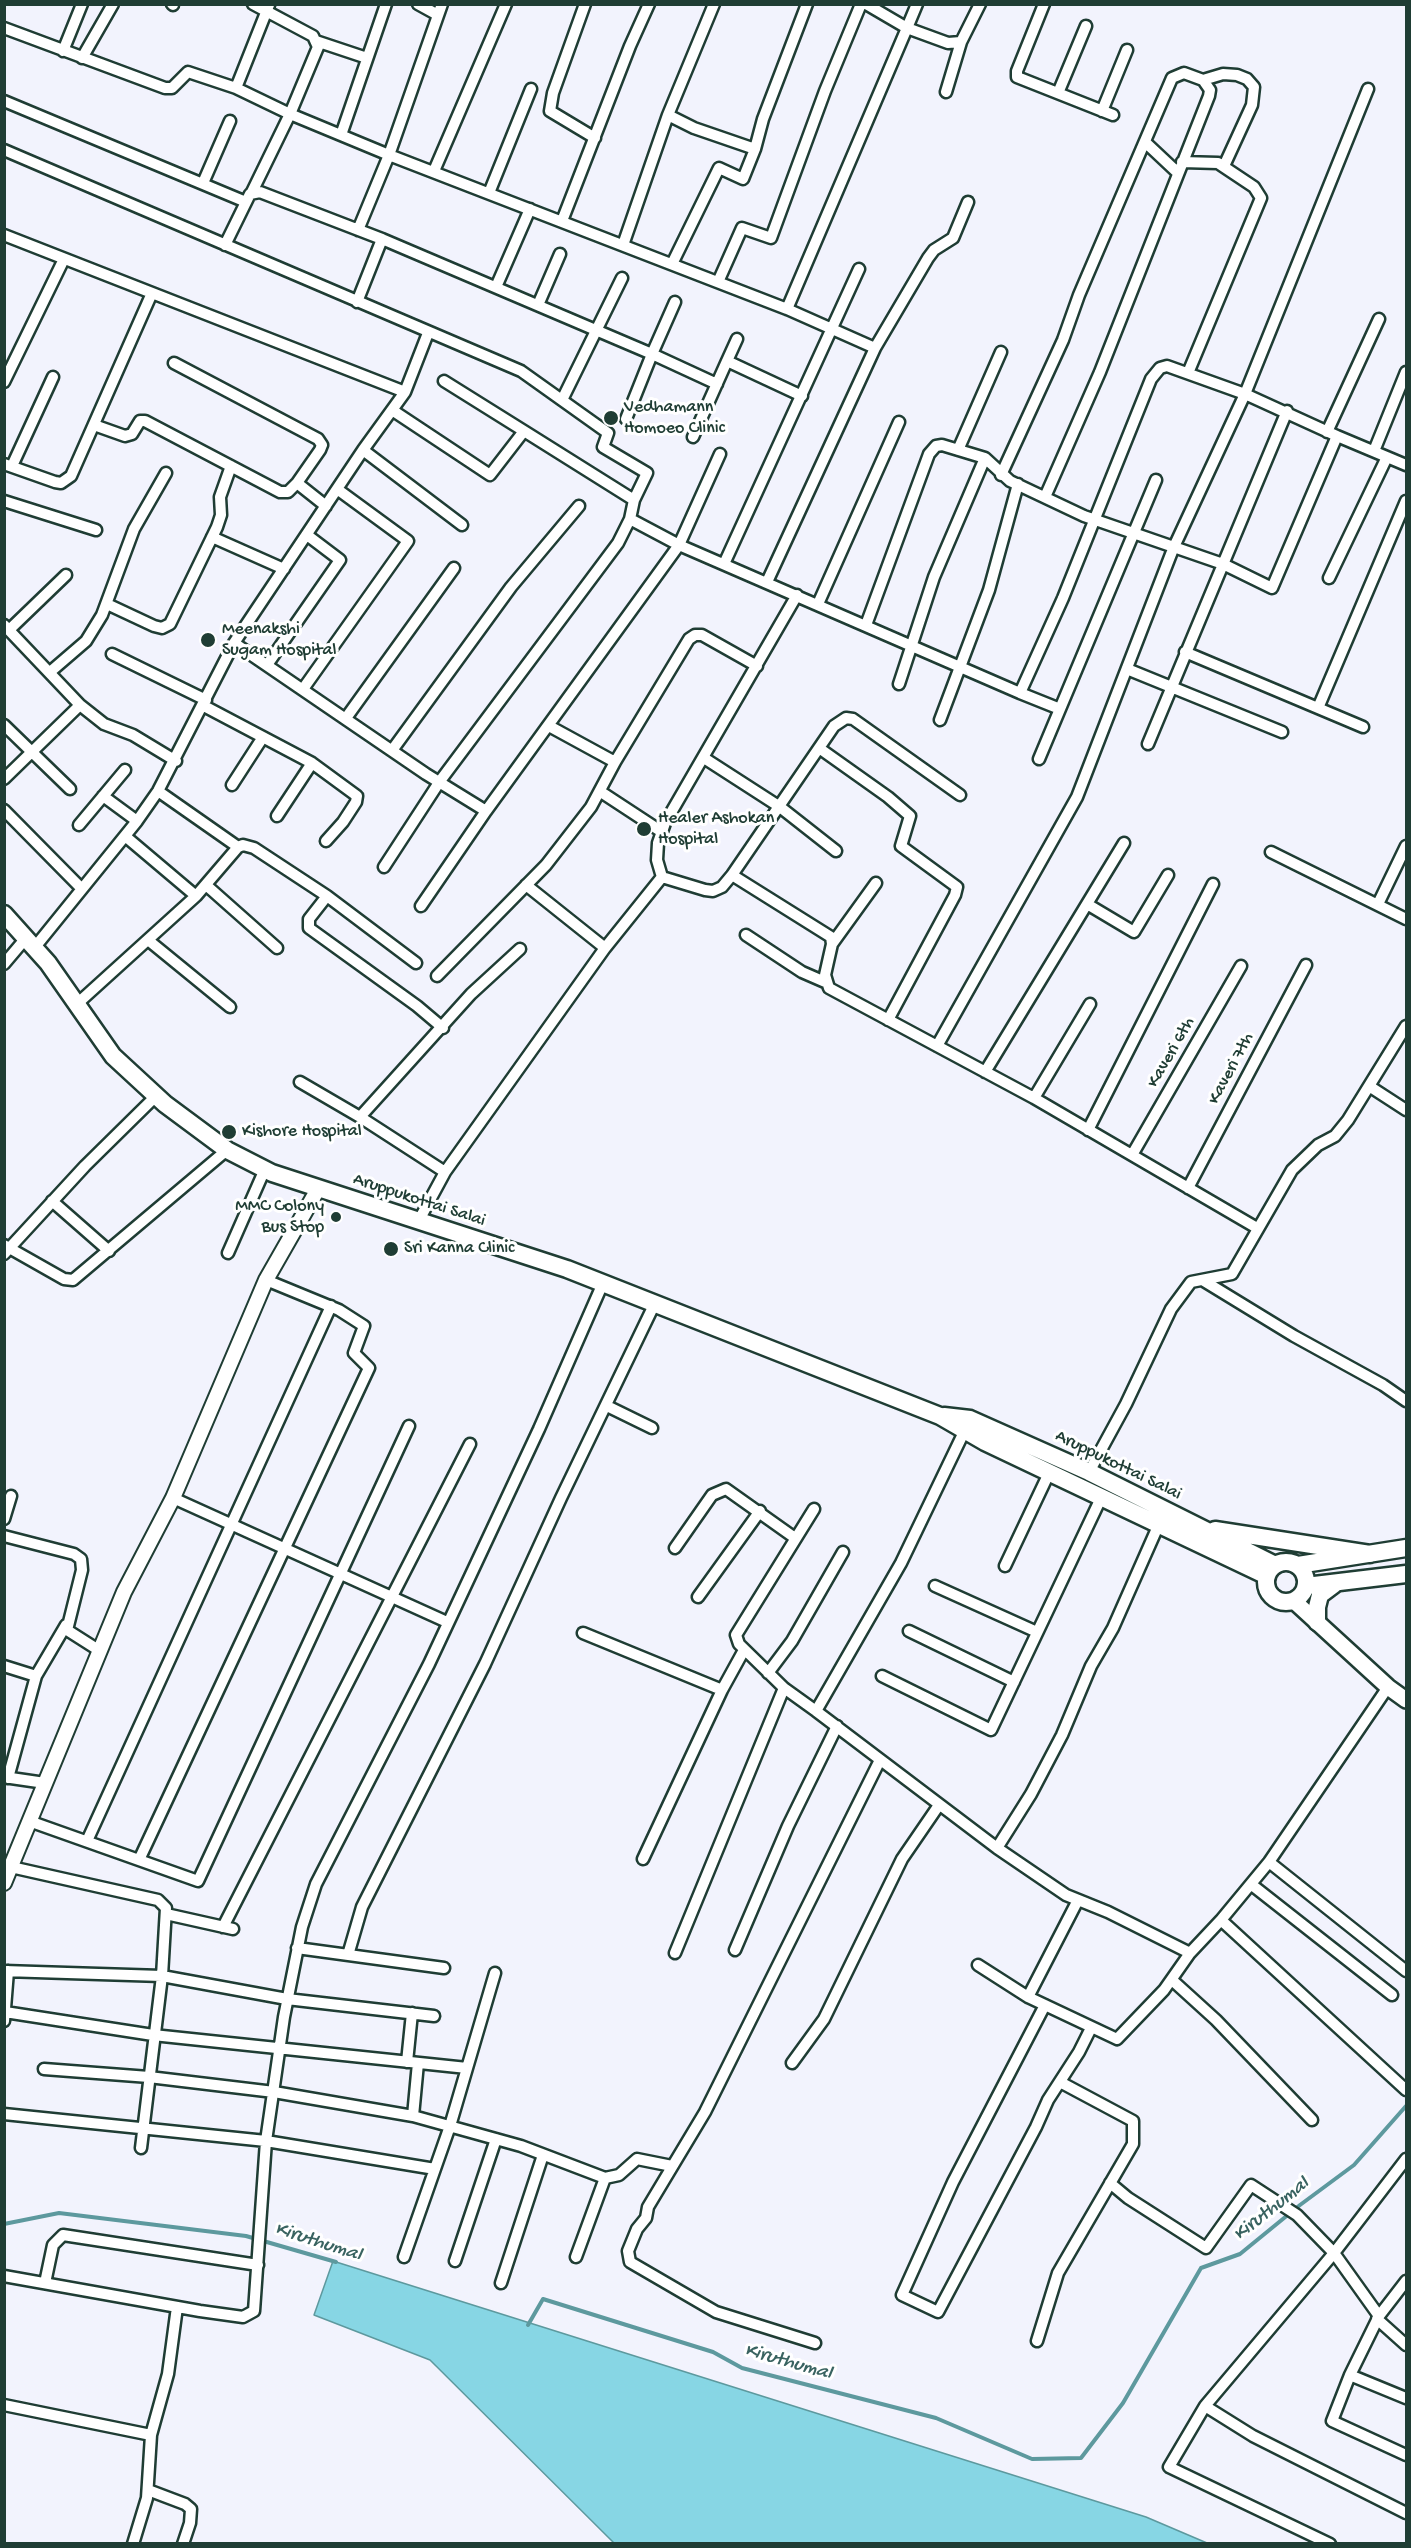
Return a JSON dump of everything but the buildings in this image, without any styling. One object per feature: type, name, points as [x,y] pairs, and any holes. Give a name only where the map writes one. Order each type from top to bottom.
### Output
[{"type":"main road","name":"Aruppukottai Salai","points":[[4,915],[30,942],[78,1003],[113,1056],[165,1104],[226,1150],[265,1169],[318,1189],[603,1282],[940,1416],[964,1432],[1159,1524],[1271,1571]]},
{"type":"main road","name":"Aruppukottai Salai","points":[[940,1416],[970,1419],[1089,1472],[1200,1527],[1271,1571]]},
{"type":"main road","points":[[1200,1527],[1370,1554]]},
{"type":"main road","points":[[1298,1565],[1305,1574],[1306,1586],[1300,1598],[1281,1602],[1270,1595],[1267,1589],[1271,1571],[1287,1562],[1298,1565],[1407,1548]]},
{"type":"main road","points":[[1306,1586],[1407,1574]]},
{"type":"main road","points":[[1317,1622],[1320,1595],[1337,1582]]},
{"type":"main road","points":[[1294,1601],[1388,1687],[1407,1700]]},
{"type":"street","points":[[63,51],[82,4]]},
{"type":"street","points":[[82,58],[113,4]]},
{"type":"street","points":[[225,245],[317,54],[316,41],[313,36],[267,8],[253,4]]},
{"type":"street","points":[[341,135],[386,4]]},
{"type":"street","points":[[358,230],[389,155],[440,10],[418,4]]},
{"type":"street","points":[[434,171],[506,4]]},
{"type":"street","points":[[585,4],[553,93],[550,111],[595,138]]},
{"type":"street","points":[[562,221],[630,46],[649,4]]},
{"type":"street","points":[[623,245],[669,115],[714,4]]},
{"type":"street","points":[[672,264],[719,168],[743,178],[807,4]]},
{"type":"street","points":[[718,282],[742,228],[771,238],[825,91],[861,4]]},
{"type":"street","points":[[866,4],[906,28],[948,43],[961,42]]},
{"type":"street","points":[[787,309],[917,4]]},
{"type":"street","points":[[946,92],[961,42],[980,4]]},
{"type":"street","points":[[1044,4],[1016,74],[1020,78],[1108,113],[1128,50]]},
{"type":"street","points":[[236,88],[267,8]]},
{"type":"street","points":[[1058,93],[1086,26]]},
{"type":"street","points":[[4,28],[165,88],[172,88],[188,72],[236,88],[290,114],[389,155],[787,309],[874,348]]},
{"type":"street","points":[[316,41],[367,58]]},
{"type":"street","points":[[1001,475],[1063,340],[1079,295],[1172,78],[1184,73],[1203,80],[1210,90],[1209,96],[1100,372],[1045,497]]},
{"type":"street","points":[[1203,80],[1224,74],[1237,75],[1247,79],[1254,87],[1252,105],[1224,166]]},
{"type":"street","points":[[489,193],[531,89]]},
{"type":"street","points":[[937,1046],[1077,797],[1173,549],[1245,394],[1368,89]]},
{"type":"street","points":[[4,100],[246,202]]},
{"type":"street","points":[[669,115],[694,128],[755,149]]},
{"type":"street","points":[[203,183],[230,121]]},
{"type":"street","points":[[1145,142],[1180,168]]},
{"type":"street","points":[[4,150],[521,371],[608,433],[603,447],[646,473],[620,540],[440,781],[384,867]]},
{"type":"street","points":[[1180,168],[1209,161],[1224,166],[1254,187],[1261,198],[1188,373]]},
{"type":"street","points":[[252,192],[260,192],[382,239],[717,384]]},
{"type":"street","points":[[767,582],[874,348],[928,258],[934,250],[953,238],[968,202]]},
{"type":"street","points":[[496,287],[530,208]]},
{"type":"street","points":[[4,235],[405,392]]},
{"type":"street","points":[[357,302],[382,239]]},
{"type":"street","points":[[538,305],[560,254]]},
{"type":"street","points":[[4,382],[64,259]]},
{"type":"street","points":[[724,564],[859,269]]},
{"type":"street","points":[[562,400],[598,331],[622,278]]},
{"type":"street","points":[[53,377],[8,465],[55,482],[66,480],[94,425],[152,293]]},
{"type":"street","points":[[626,419],[675,302]]},
{"type":"street","points":[[866,625],[931,449],[942,445],[985,458],[1001,475],[1084,516],[1133,532],[1173,549],[1223,564],[1272,588],[1379,319]]},
{"type":"street","points":[[4,964],[30,942],[82,889],[158,791],[176,761],[234,644],[363,450],[405,392],[428,333]]},
{"type":"street","points":[[693,437],[737,339]]},
{"type":"street","points":[[958,450],[1001,352]]},
{"type":"street","points":[[727,361],[802,396]]},
{"type":"street","points":[[94,425],[125,436],[132,434],[140,421],[145,421],[284,493],[297,483],[320,450],[321,442],[174,363]]},
{"type":"street","points":[[1020,693],[1096,519],[1151,379],[1160,368],[1167,366],[1245,394],[1407,465]]},
{"type":"street","points":[[1374,451],[1407,372]]},
{"type":"street","points":[[444,381],[634,500]]},
{"type":"street","points":[[392,410],[490,476],[524,431]]},
{"type":"street","points":[[1148,744],[1287,411]]},
{"type":"street","points":[[818,604],[899,422]]},
{"type":"street","points":[[363,450],[462,525]]},
{"type":"street","points":[[421,906],[486,811],[679,545],[720,454]]},
{"type":"street","points":[[1329,578],[1388,457]]},
{"type":"street","points":[[899,684],[934,577],[985,458]]},
{"type":"street","points":[[106,604],[154,626],[166,627],[175,618],[221,515],[220,497],[231,466]]},
{"type":"street","points":[[50,672],[86,641],[106,604],[134,529],[166,473]]},
{"type":"street","points":[[1039,759],[1156,480]]},
{"type":"street","points":[[297,483],[326,506]]},
{"type":"street","points":[[940,720],[989,590],[1018,484]]},
{"type":"street","points":[[303,689],[408,541],[337,489]]},
{"type":"street","points":[[4,501],[96,530]]},
{"type":"street","points":[[1318,708],[1407,501]]},
{"type":"street","points":[[393,749],[511,587],[579,506]]},
{"type":"street","points":[[630,519],[679,545],[1060,709]]},
{"type":"street","points":[[267,665],[340,560],[307,535]]},
{"type":"street","points":[[212,537],[284,569]]},
{"type":"street","points":[[346,718],[454,568]]},
{"type":"street","points":[[66,576],[7,628],[80,705],[104,724],[132,735],[176,761]]},
{"type":"street","points":[[662,877],[657,860],[662,832],[797,595]]},
{"type":"street","points":[[437,976],[546,865],[601,792],[615,762],[685,645],[695,635],[702,635],[757,666]]},
{"type":"street","points":[[234,644],[393,749],[423,772],[486,811]]},
{"type":"street","points":[[1185,652],[1363,727]]},
{"type":"street","points":[[112,654],[205,703],[312,764],[357,796],[356,802],[343,822],[326,841]]},
{"type":"street","points":[[1127,669],[1282,732]]},
{"type":"street","points":[[4,779],[80,705]]},
{"type":"street","points":[[662,877],[713,891],[722,887],[780,807],[834,726],[846,718],[853,719],[960,795]]},
{"type":"street","points":[[4,725],[70,789]]},
{"type":"street","points":[[549,726],[615,762]]},
{"type":"street","points":[[232,785],[263,737]]},
{"type":"street","points":[[819,748],[910,816],[901,846],[957,887],[955,895],[888,1020]]},
{"type":"street","points":[[704,758],[780,807],[836,851]]},
{"type":"street","points":[[278,816],[312,764]]},
{"type":"street","points":[[79,825],[125,770]]},
{"type":"street","points":[[158,791],[238,847]]},
{"type":"street","points":[[601,792],[662,832]]},
{"type":"street","points":[[104,796],[137,821]]},
{"type":"street","points":[[4,810],[82,889]]},
{"type":"street","points":[[125,836],[196,896]]},
{"type":"street","points":[[985,1072],[1124,843]]},
{"type":"street","points":[[78,1003],[196,896],[238,847],[243,845],[254,848],[321,892],[416,963]]},
{"type":"street","points":[[1377,904],[1407,846]]},
{"type":"street","points":[[1271,852],[1407,919]]},
{"type":"street","points":[[1087,904],[1134,932],[1168,874]]},
{"type":"street","points":[[732,875],[828,933],[832,944]]},
{"type":"street","points":[[418,1222],[445,1172],[605,948],[662,877]]},
{"type":"street","points":[[825,982],[832,944],[876,883]]},
{"type":"street","points":[[1088,1130],[1213,884]]},
{"type":"street","points":[[206,885],[277,948]]},
{"type":"street","points":[[526,885],[605,948]]},
{"type":"street","points":[[321,892],[309,919],[309,928],[417,1006],[443,1028]]},
{"type":"street","points":[[746,935],[802,972],[825,982],[829,988],[1034,1098],[1257,1228]]},
{"type":"street","points":[[148,940],[230,1007]]},
{"type":"street","points":[[360,1117],[443,1028],[471,994],[520,949]]},
{"type":"street","name":"Kaveri 7th","points":[[1188,1188],[1306,965]]},
{"type":"street","name":"Kaveri 6th","points":[[1132,1155],[1241,966]]},
{"type":"street","points":[[1034,1098],[1090,1004]]},
{"type":"street","points":[[1089,1472],[1126,1404],[1172,1309],[1191,1282],[1232,1274],[1292,1170],[1318,1145],[1335,1136],[1403,1040],[1407,1026]]},
{"type":"street","points":[[300,1082],[360,1117],[445,1172]]},
{"type":"street","points":[[1369,1086],[1407,1110]]},
{"type":"street","points":[[157,1095],[8,1249],[68,1281],[79,1276],[226,1150]]},
{"type":"street","points":[[228,1252],[265,1169]]},
{"type":"street","points":[[4,1883],[124,1592],[173,1498],[266,1280],[318,1189]]},
{"type":"street","points":[[52,1201],[108,1251]]},
{"type":"street","points":[[139,1860],[369,1368],[354,1353],[364,1326],[331,1306],[266,1280]]},
{"type":"street","points":[[1204,1281],[1407,1401]]},
{"type":"street","points":[[4,2276],[177,2307],[248,2316],[256,2305],[266,2141],[287,1999],[297,1948],[316,1884],[410,1703],[534,1440],[603,1282]]},
{"type":"street","points":[[348,1955],[362,1907],[485,1664],[561,1498],[655,1303]]},
{"type":"street","points":[[87,1842],[331,1306]]},
{"type":"street","points":[[607,1406],[652,1428]]},
{"type":"street","points":[[29,1821],[198,1881],[409,1426]]},
{"type":"street","points":[[816,1711],[901,1563],[964,1432]]},
{"type":"street","points":[[166,1914],[228,1928],[470,1444]]},
{"type":"street","points":[[1005,1566],[1050,1471]]},
{"type":"street","points":[[675,1548],[712,1495],[720,1490],[730,1491],[795,1538]]},
{"type":"street","points":[[4,1519],[10,1496]]},
{"type":"street","points":[[882,1677],[991,1730],[1102,1496]]},
{"type":"street","points":[[173,1498],[447,1622]]},
{"type":"street","points":[[814,1509],[738,1629],[736,1639],[744,1650],[784,1688],[1027,1870],[1078,1900],[1190,1953]]},
{"type":"street","points":[[698,1597],[760,1512]]},
{"type":"street","points":[[997,1848],[1031,1794],[1062,1735],[1091,1666],[1113,1628],[1159,1524]]},
{"type":"street","points":[[4,1536],[74,1554],[81,1560],[82,1570],[66,1625],[36,1676],[6,1777],[45,1783]]},
{"type":"street","points":[[768,1673],[792,1641],[843,1552]]},
{"type":"street","points":[[935,1586],[1037,1632]]},
{"type":"street","points":[[66,1625],[70,1634],[100,1651]]},
{"type":"street","points":[[909,1631],[1014,1682]]},
{"type":"street","points":[[583,1633],[722,1690]]},
{"type":"street","points":[[643,1859],[722,1690],[744,1650]]},
{"type":"street","points":[[4,1666],[36,1676]]},
{"type":"street","points":[[978,1965],[1028,1997],[1117,2039],[1172,1980],[1190,1953],[1252,1885],[1388,1687]]},
{"type":"street","points":[[675,1953],[784,1688]]},
{"type":"street","points":[[735,1950],[788,1826],[837,1726]]},
{"type":"street","points":[[815,2343],[716,2312],[630,2262],[628,2250],[637,2229],[646,2218],[648,2207],[705,2112],[880,1760]]},
{"type":"street","points":[[792,2063],[824,2019],[903,1859],[939,1805]]},
{"type":"street","points":[[1269,1862],[1407,1971]]},
{"type":"street","points":[[11,1867],[163,1903],[166,1914],[162,1976],[141,2148]]},
{"type":"street","points":[[1252,1885],[1392,1995]]},
{"type":"street","points":[[1028,1997],[1078,1900]]},
{"type":"street","points":[[1221,1920],[1407,2090]]},
{"type":"street","points":[[297,1948],[444,1968]]},
{"type":"street","points":[[4,2022],[6,1971],[162,1976],[287,1999],[434,2016]]},
{"type":"street","points":[[404,2257],[450,2126],[495,1973]]},
{"type":"street","points":[[1172,1980],[1216,2020],[1312,2120]]},
{"type":"street","points":[[1045,2005],[953,2182],[902,2295],[939,2312],[1048,2100],[1091,2028]]},
{"type":"street","points":[[5,2012],[153,2035],[467,2068]]},
{"type":"street","points":[[412,2013],[413,2116]]},
{"type":"street","points":[[44,2069],[149,2077],[274,2092],[413,2116],[496,2139],[604,2178],[615,2177],[637,2159],[672,2166]]},
{"type":"street","points":[[1037,2341],[1058,2273],[1133,2144],[1133,2121],[1060,2082]]},
{"type":"street","points":[[4,2114],[266,2141],[435,2169]]},
{"type":"street","points":[[455,2261],[496,2139]]},
{"type":"street","points":[[501,2283],[543,2155]]},
{"type":"street","points":[[1330,2544],[1169,2467],[1204,2406],[1334,2253],[1407,2159]]},
{"type":"street","points":[[576,2257],[604,2178]]},
{"type":"street","points":[[1110,2183],[1128,2198],[1206,2248],[1251,2185],[1298,2215],[1334,2253],[1378,2318],[1407,2345]]},
{"type":"street","points":[[45,2283],[53,2245],[63,2235],[258,2265]]},
{"type":"street","points":[[1407,2281],[1378,2318],[1350,2375],[1332,2421],[1407,2455]]},
{"type":"street","points":[[133,2544],[148,2490],[151,2435],[168,2374],[177,2307]]},
{"type":"street","points":[[1350,2375],[1407,2398]]},
{"type":"street","points":[[4,2405],[151,2435]]},
{"type":"street","points":[[1204,2406],[1253,2436],[1407,2513]]},
{"type":"street","points":[[148,2490],[185,2504],[190,2509],[190,2523],[183,2544]]},
{"type":"water","points":[[333,2261],[1146,2517],[1207,2543],[614,2543],[430,2360],[314,2315]]},
{"type":"waterway","name":"Kiruthumal","points":[[528,2325],[543,2299],[713,2352],[742,2368],[936,2418],[1032,2459],[1081,2458],[1123,2403],[1201,2268],[1240,2254],[1354,2165],[1406,2106]]},
{"type":"waterway","name":"Kiruthumal","points":[[4,2224],[59,2213],[246,2236],[336,2262]]},
{"type":"place","name":"Vedhamann Homoeo Clinic","points":[[611,418]]},
{"type":"place","name":"Meenakshi Sugam Hospital","points":[[208,640]]},
{"type":"place","name":"Healer Ashokan Hospital","points":[[644,829]]},
{"type":"place","name":"Kishore Hospital","points":[[229,1132]]},
{"type":"place","name":"MMC Colony Bus Stop","points":[[336,1217]]},
{"type":"place","name":"Sri Kanna Clinic","points":[[391,1249]]}]
